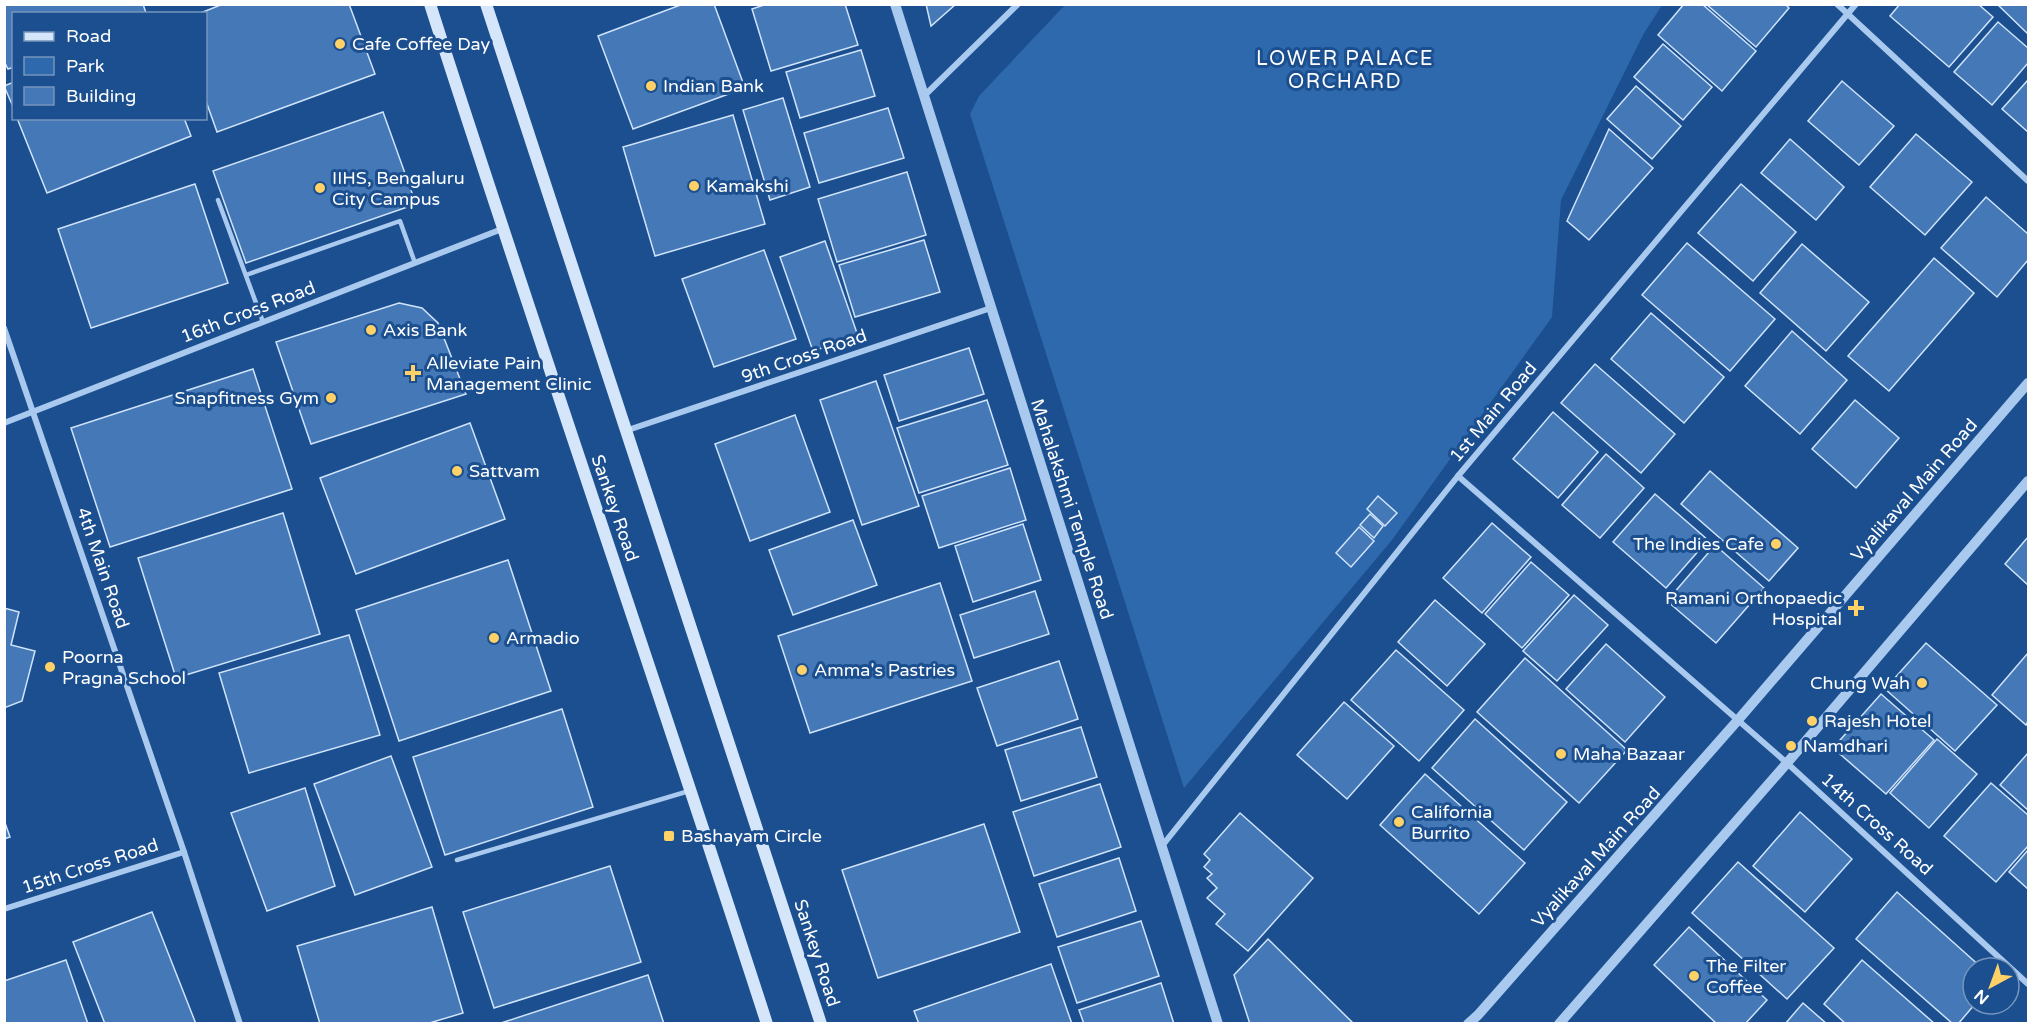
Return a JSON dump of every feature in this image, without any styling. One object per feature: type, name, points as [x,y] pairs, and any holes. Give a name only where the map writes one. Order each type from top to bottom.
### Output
[{"type":"main road","name":"Sankey Road","points":[[430,4],[502,229],[767,1023]]},
{"type":"main road","name":"Sankey Road","points":[[486,4],[821,1023]]},
{"type":"street","name":"Mahalakshmi Temple Road","points":[[895,4],[1218,1023]]},
{"type":"street","points":[[924,96],[1018,4]]},
{"type":"street","points":[[1837,4],[2028,181]]},
{"type":"street","name":"1st Main Road","points":[[1162,846],[1458,476],[1856,4]]},
{"type":"street","name":"16th Cross Road","points":[[4,423],[502,229]]},
{"type":"street","name":"9th Cross Road","points":[[625,431],[991,308]]},
{"type":"street","name":"4th Main Road","points":[[4,328],[184,852],[240,1023]]},
{"type":"street","name":"Vyalikaval Main Road","points":[[1468,1023],[1486,1006],[1738,720],[2028,383]]},
{"type":"street","name":"14th Cross Road","points":[[1458,476],[1787,763],[2028,984]]},
{"type":"street","points":[[1559,1023],[1787,763],[2028,481]]},
{"type":"street","name":"15th Cross Road","points":[[4,909],[184,852]]},
{"type":"lane","points":[[218,200],[262,322]]},
{"type":"lane","points":[[246,275],[400,221],[415,263]]},
{"type":"lane","points":[[458,860],[691,790]]},
{"type":"green space","points":[[1065,5],[1662,5],[1643,35],[1561,200],[1552,317],[1392,540],[1184,788],[970,114],[979,96]]},
{"type":"building","points":[[4,4],[143,4],[146,12],[12,12],[12,68],[8,69],[4,61]]},
{"type":"building","points":[[223,4],[349,4],[375,74],[217,132],[207,104],[207,12],[203,12]]},
{"type":"building","points":[[683,4],[714,4],[745,88],[633,129],[598,36]]},
{"type":"building","points":[[767,4],[845,4],[858,45],[771,71],[752,9]]},
{"type":"building","points":[[926,4],[956,4],[931,26]]},
{"type":"building","points":[[1684,4],[1702,4],[1756,51],[1722,91],[1658,35]]},
{"type":"building","points":[[1706,4],[1785,4],[1789,8],[1756,47]]},
{"type":"building","points":[[1900,4],[1978,4],[1993,17],[1949,67],[1890,16]]},
{"type":"building","points":[[1997,4],[2028,4],[2028,34]]},
{"type":"building","points":[[1998,22],[2028,48],[2028,63],[1992,105],[1954,72]]},
{"type":"building","points":[[1663,44],[1712,87],[1683,120],[1634,77]]},
{"type":"building","points":[[861,50],[875,96],[800,118],[786,72]]},
{"type":"building","points":[[2028,80],[2028,132],[2002,109]]},
{"type":"building","points":[[1842,81],[1894,126],[1859,165],[1808,121]]},
{"type":"building","points":[[12,83],[12,104],[4,86]]},
{"type":"building","points":[[1636,86],[1681,126],[1652,159],[1607,119]]},
{"type":"building","points":[[783,98],[810,187],[770,200],[743,110]]},
{"type":"building","points":[[888,108],[904,158],[819,183],[804,133]]},
{"type":"building","points":[[383,112],[416,204],[246,263],[213,171]]},
{"type":"building","name":"Kamakshi","points":[[733,115],[765,224],[655,256],[623,147]]},
{"type":"building","points":[[18,120],[185,120],[191,136],[47,193]]},
{"type":"building","points":[[1609,129],[1653,168],[1589,240],[1567,221]]},
{"type":"building","points":[[1916,134],[1972,182],[1925,235],[1870,187]]},
{"type":"building","points":[[1790,139],[1844,187],[1816,220],[1761,173]]},
{"type":"building","points":[[907,172],[926,235],[837,262],[818,199]]},
{"type":"building","points":[[195,184],[228,283],[91,328],[58,229]]},
{"type":"building","points":[[1741,184],[1796,232],[1753,281],[1698,233]]},
{"type":"building","points":[[1986,197],[2028,234],[2028,260],[1997,297],[1941,248]]},
{"type":"building","points":[[924,240],[940,292],[855,317],[839,265]]},
{"type":"building","points":[[825,241],[858,336],[813,351],[780,257]]},
{"type":"building","points":[[1687,243],[1775,319],[1730,371],[1642,295]]},
{"type":"building","points":[[1802,244],[1869,302],[1826,351],[1760,293]]},
{"type":"building","points":[[764,250],[796,339],[714,367],[682,279]]},
{"type":"building","points":[[1934,258],[1974,293],[1889,391],[1848,356]]},
{"type":"building","points":[[399,303],[422,308],[438,323],[466,394],[311,444],[276,342]]},
{"type":"building","points":[[1651,313],[1724,377],[1684,423],[1611,359]]},
{"type":"building","points":[[1792,331],[1847,380],[1800,434],[1745,386]]},
{"type":"building","points":[[969,348],[984,394],[899,421],[884,375]]},
{"type":"building","points":[[1595,364],[1675,434],[1641,473],[1561,403]]},
{"type":"building","points":[[253,369],[292,489],[110,547],[71,428]]},
{"type":"building","points":[[876,381],[919,506],[862,525],[820,400]]},
{"type":"building","points":[[987,400],[1008,465],[919,493],[897,428]]},
{"type":"building","points":[[1855,400],[1899,438],[1856,488],[1812,449]]},
{"type":"building","points":[[1553,412],[1598,452],[1558,498],[1513,459]]},
{"type":"building","points":[[795,415],[830,512],[750,541],[715,444]]},
{"type":"building","points":[[470,423],[505,519],[356,574],[320,478]]},
{"type":"building","points":[[1606,454],[1644,488],[1600,538],[1562,505]]},
{"type":"building","points":[[1010,468],[1026,520],[939,548],[922,496]]},
{"type":"building","points":[[1710,471],[1798,548],[1769,581],[1681,504]]},
{"type":"building","points":[[1655,494],[1708,540],[1666,588],[1613,542]]},
{"type":"building","points":[[1378,496],[1397,513],[1385,526],[1367,509]]},
{"type":"building","points":[[283,513],[320,634],[176,678],[138,558]]},
{"type":"building","points":[[1370,514],[1383,526],[1374,538],[1360,525]]},
{"type":"building","points":[[853,520],[877,585],[793,615],[769,550]]},
{"type":"building","points":[[1492,523],[1531,557],[1482,613],[1443,578]]},
{"type":"building","points":[[1023,524],[1041,580],[973,602],[955,546]]},
{"type":"building","points":[[1359,527],[1374,541],[1351,567],[1336,553]]},
{"type":"building","points":[[2028,537],[2028,585],[2005,564]]},
{"type":"building","points":[[1715,545],[1764,588],[1716,643],[1667,601]]},
{"type":"building","points":[[508,560],[551,691],[399,741],[356,610]]},
{"type":"building","points":[[1531,562],[1569,595],[1522,648],[1485,614]]},
{"type":"building","points":[[940,583],[972,681],[810,733],[778,636]]},
{"type":"building","points":[[1035,591],[1049,634],[974,658],[960,615]]},
{"type":"building","points":[[1574,595],[1608,625],[1557,681],[1523,651]]},
{"type":"building","points":[[1435,600],[1485,644],[1447,686],[1398,642]]},
{"type":"building","points":[[4,608],[19,612],[11,645],[35,651],[22,701],[4,708]]},
{"type":"building","points":[[349,635],[380,735],[249,773],[219,673]]},
{"type":"building","points":[[1926,643],[1997,705],[1955,751],[1885,689]]},
{"type":"building","points":[[1606,644],[1665,697],[1625,742],[1566,689]]},
{"type":"building","points":[[1396,650],[1464,710],[1419,761],[1351,700]]},
{"type":"building","points":[[2028,653],[2028,721],[2026,725],[1992,695]]},
{"type":"building","points":[[1525,658],[1627,750],[1579,803],[1477,712]]},
{"type":"building","points":[[1059,661],[1078,719],[997,746],[977,688]]},
{"type":"building","points":[[1881,694],[1934,740],[1886,794],[1833,748]]},
{"type":"building","points":[[1344,702],[1394,746],[1347,799],[1297,755]]},
{"type":"building","points":[[562,709],[593,807],[445,855],[413,757]]},
{"type":"building","points":[[1475,719],[1567,802],[1524,850],[1432,768]]},
{"type":"building","points":[[1081,727],[1097,777],[1021,801],[1005,750]]},
{"type":"building","points":[[1937,739],[1977,774],[1929,828],[1890,793]]},
{"type":"building","points":[[2028,753],[2028,810],[2000,785]]},
{"type":"building","points":[[391,756],[432,867],[355,895],[314,784]]},
{"type":"building","points":[[1425,774],[1525,863],[1479,914],[1380,825]]},
{"type":"building","points":[[1991,783],[2028,815],[2028,846],[1996,882],[1944,836]]},
{"type":"building","points":[[1100,784],[1121,847],[1034,876],[1013,812]]},
{"type":"building","points":[[305,788],[335,886],[267,911],[231,813]]},
{"type":"building","points":[[1800,812],[1852,859],[1805,912],[1753,866]]},
{"type":"building","points":[[1240,813],[1313,878],[1248,951],[1216,924],[1225,914],[1207,898],[1217,888],[1207,878],[1212,874],[1204,867],[1210,860],[1204,854]]},
{"type":"building","points":[[4,820],[10,837],[4,839]]},
{"type":"building","points":[[984,824],[1020,932],[878,978],[842,870]]},
{"type":"building","points":[[2028,850],[2028,889],[2009,872]]},
{"type":"building","points":[[1119,858],[1136,911],[1057,937],[1039,884]]},
{"type":"building","points":[[1738,862],[1834,948],[1787,999],[1692,913]]},
{"type":"building","points":[[610,866],[641,962],[494,1008],[463,912]]},
{"type":"building","points":[[1897,892],[1969,956],[1961,956],[1961,1016],[1965,1016],[1958,1024],[1953,1024],[1856,939]]},
{"type":"building","points":[[432,907],[463,1013],[426,1024],[320,1024],[297,946]]},
{"type":"building","points":[[152,912],[196,1024],[105,1024],[73,942]]},
{"type":"building","points":[[1141,921],[1159,976],[1077,1003],[1058,947]]},
{"type":"building","points":[[1689,927],[1767,1000],[1745,1024],[1717,1024],[1654,965]]},
{"type":"building","points":[[1268,939],[1354,1024],[1250,1024],[1234,975]]},
{"type":"building","points":[[66,960],[88,1024],[4,1024],[4,981]]},
{"type":"building","points":[[1862,960],[1935,1024],[1846,1024],[1824,1004]]},
{"type":"building","points":[[1051,964],[1072,1024],[919,1024],[914,1011]]},
{"type":"building","points":[[648,975],[664,1024],[498,1024]]},
{"type":"building","points":[[1161,983],[1174,1024],[1084,1024],[1079,1010]]},
{"type":"building","points":[[1803,1003],[1827,1024],[1785,1024]]},
{"type":"place","name":"Cafe Coffee Day","points":[[340,44]]},
{"type":"place","name":"Indian Bank","points":[[651,86]]},
{"type":"place","name":"Kamakshi","points":[[694,186]]},
{"type":"place","name":"IIHS, Bengaluru City Campus","points":[[320,188]]},
{"type":"place","name":"Axis Bank","points":[[371,330]]},
{"type":"place","name":"Alleviate Pain Management Clinic","points":[[413,373]]},
{"type":"place","name":"Snapfitness Gym","points":[[331,398]]},
{"type":"place","name":"Sattvam","points":[[457,471]]},
{"type":"place","name":"The Indies Cafe","points":[[1776,544]]},
{"type":"place","name":"Ramani Orthopaedic Hospital","points":[[1856,608]]},
{"type":"place","name":"Armadio","points":[[494,638]]},
{"type":"place","name":"Poorna Pragna School","points":[[50,667]]},
{"type":"place","name":"Amma's Pastries","points":[[802,670]]},
{"type":"place","name":"Chung Wah","points":[[1922,683]]},
{"type":"place","name":"Rajesh Hotel","points":[[1812,721]]},
{"type":"place","name":"Namdhari","points":[[1791,746]]},
{"type":"place","name":"Maha Bazaar","points":[[1561,754]]},
{"type":"place","name":"California Burrito","points":[[1399,822]]},
{"type":"place","name":"Bashayam Circle","points":[[669,836]]},
{"type":"place","name":"The Filter Coffee","points":[[1694,976]]},
{"type":"district","name":"LOWER PALACE ORCHARD","points":[[1345,70]]}]
